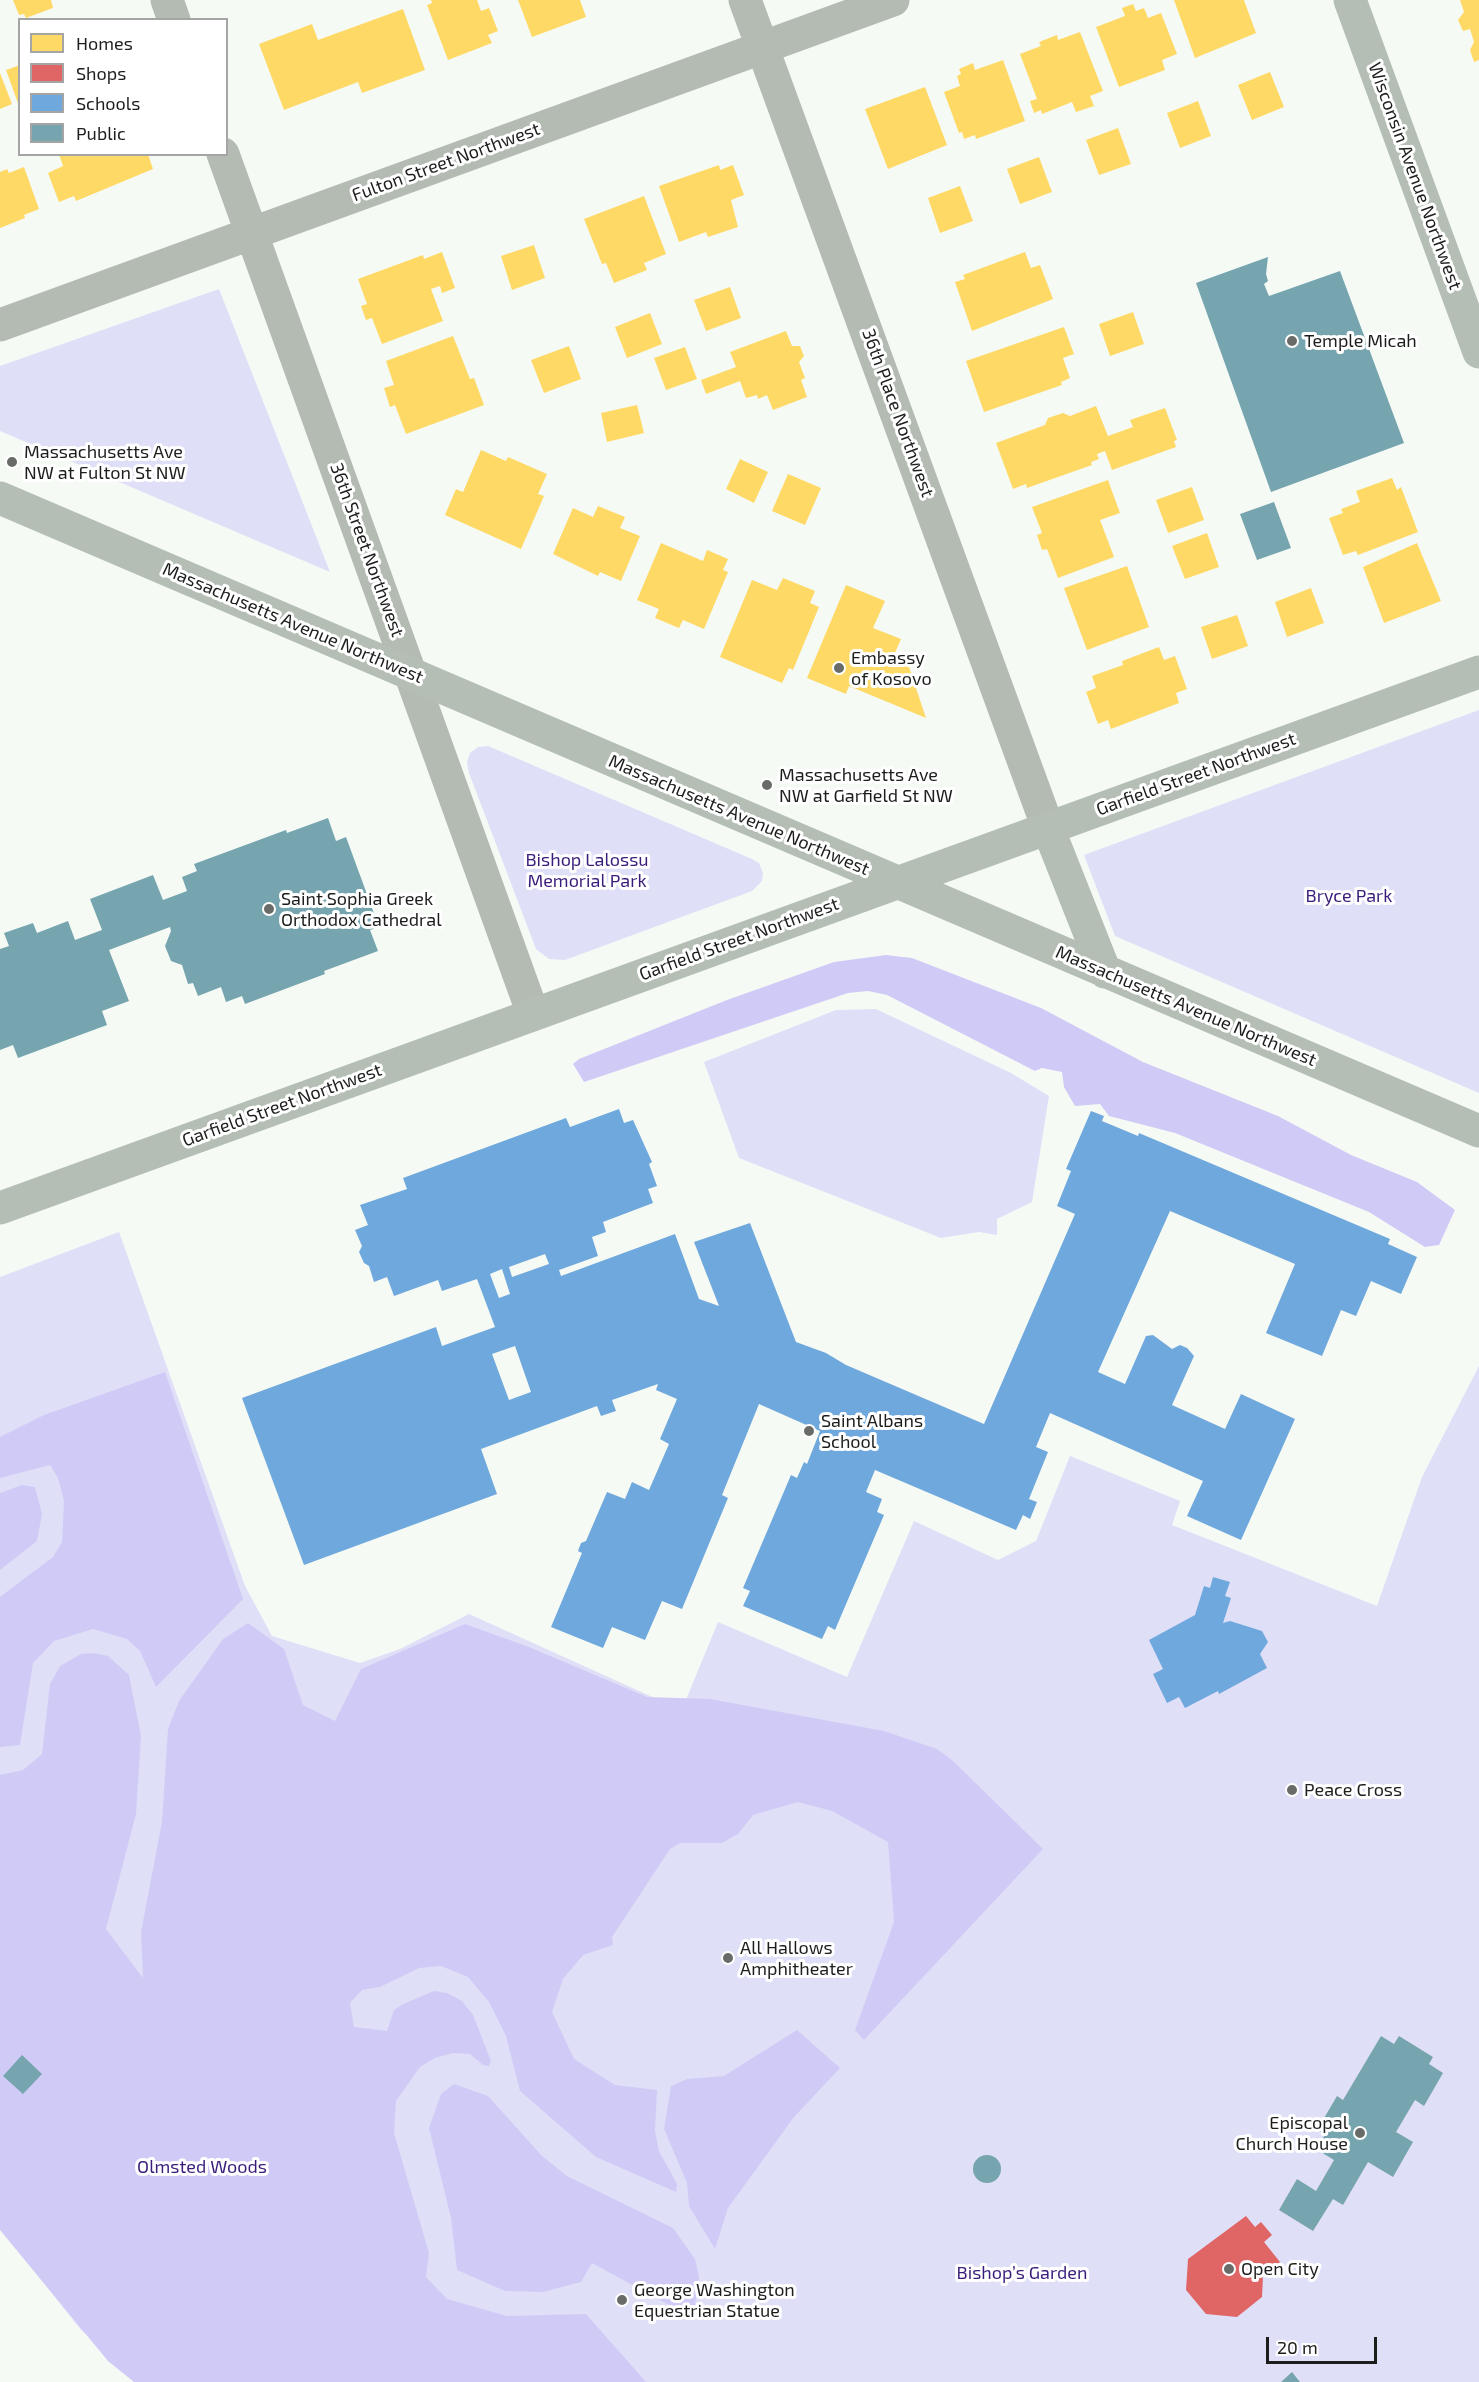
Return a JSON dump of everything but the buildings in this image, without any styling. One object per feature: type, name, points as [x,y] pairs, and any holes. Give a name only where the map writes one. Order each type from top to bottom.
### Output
[{"type":"main road","name":"Wisconsin Avenue Northwest","points":[[1350,0],[1479,352]]},
{"type":"main road","name":"Massachusetts Avenue Northwest","points":[[0,498],[1479,1131]]},
{"type":"main road","name":"Garfield Street Northwest","points":[[0,1208],[1479,672]]},
{"type":"main road","points":[[1048,828],[1105,972]]},
{"type":"street","points":[[167,0],[173,18]]},
{"type":"street","name":"36th Place Northwest","points":[[745,0],[1048,828]]},
{"type":"street","name":"Fulton Street Northwest","points":[[0,325],[892,0]]},
{"type":"street","name":"36th Street Northwest","points":[[225,156],[533,1014]]},
{"type":"green space","points":[[219,289],[330,572],[0,431],[0,366]]},
{"type":"green space","name":"Bryce Park","points":[[1479,710],[1479,1093],[1115,936],[1084,855]]},
{"type":"green space","name":"Bishop Lalossu Memorial Park","points":[[488,746],[752,859],[759,863],[763,873],[762,881],[752,891],[565,960],[549,959],[536,949],[469,773],[467,762],[470,753],[478,747]]},
{"type":"green space","points":[[886,955],[912,958],[1041,1008],[1143,1062],[1278,1116],[1351,1155],[1417,1182],[1455,1210],[1439,1245],[1425,1247],[1369,1212],[1175,1133],[1109,1116],[1100,1104],[1075,1106],[1064,1087],[1062,1072],[1042,1068],[1035,1071],[887,995],[868,991],[848,993],[584,1082],[573,1064],[579,1059],[727,1000],[834,962]]},
{"type":"green space","points":[[876,1009],[1011,1073],[1049,1096],[1032,1202],[997,1219],[997,1235],[979,1232],[941,1238],[739,1158],[704,1062],[836,1010]]},
{"type":"green space","name":"Bishop’s Garden","points":[[119,1232],[245,1586],[272,1636],[360,1663],[400,1649],[469,1614],[670,1705],[683,1707],[718,1622],[847,1677],[914,1521],[998,1560],[1036,1541],[1070,1456],[1180,1501],[1172,1525],[1377,1606],[1422,1477],[1479,1366],[1479,2382],[139,2382],[81,2330],[0,2228],[0,1277]]},
{"type":"green space","points":[[165,1372],[243,1599],[156,1687],[140,1651],[127,1639],[93,1629],[54,1641],[33,1663],[20,1745],[0,1747],[0,1597],[53,1557],[62,1542],[64,1501],[58,1478],[50,1465],[0,1478],[0,1437],[44,1415]]},
{"type":"green space","points":[[22,1485],[35,1487],[42,1514],[37,1541],[0,1570],[0,1493]]},
{"type":"green space","name":"Olmsted Woods","points":[[248,1623],[284,1649],[303,1705],[335,1721],[361,1669],[465,1624],[529,1647],[647,1697],[710,1699],[884,1731],[937,1749],[952,1760],[1043,1849],[864,2040],[855,2030],[894,1922],[888,1842],[832,1811],[798,1802],[753,1815],[738,1834],[722,1843],[680,1843],[670,1849],[612,1937],[613,1945],[583,1955],[563,1979],[552,2012],[574,2059],[615,2085],[657,2090],[655,2131],[659,2151],[677,2184],[676,2192],[596,2157],[520,2091],[506,2036],[489,2002],[468,1977],[441,1966],[419,1968],[380,1987],[362,1990],[350,2003],[354,2027],[387,2031],[394,2010],[403,2004],[434,1991],[447,1993],[462,2001],[473,2015],[491,2061],[489,2066],[483,2065],[470,2054],[453,2053],[435,2058],[420,2067],[396,2101],[394,2133],[429,2253],[426,2277],[447,2299],[507,2316],[586,2314],[646,2382],[134,2382],[108,2361],[0,2230],[0,1775],[23,1770],[42,1754],[50,1684],[60,1666],[81,1654],[94,1653],[108,1656],[129,1675],[141,1736],[136,1814],[106,1929],[143,1978],[141,1932],[162,1822],[168,1729],[179,1701],[223,1639]]},
{"type":"green space","points":[[797,2030],[840,2068],[794,2117],[728,2208],[715,2249],[689,2206],[687,2183],[664,2129],[671,2086],[687,2079],[724,2076]]},
{"type":"green space","points":[[454,2084],[488,2096],[542,2156],[567,2176],[673,2228],[695,2259],[699,2277],[693,2318],[592,2263],[581,2282],[543,2292],[505,2291],[457,2270],[451,2218],[429,2128],[441,2094]]},
{"type":"place","name":"Temple Micah","points":[[1292,341]]},
{"type":"place","name":"Massachusetts Ave NW at Fulton St NW","points":[[12,462]]},
{"type":"place","name":"Embassy of Kosovo","points":[[839,668]]},
{"type":"place","name":"Massachusetts Ave NW at Garfield St NW","points":[[767,785]]},
{"type":"place","name":"Saint Sophia Greek Orthodox Cathedral","points":[[269,909]]},
{"type":"place","name":"Saint Albans School","points":[[809,1431]]},
{"type":"place","name":"Peace Cross","points":[[1292,1790]]},
{"type":"place","name":"All Hallows Amphitheater","points":[[728,1958]]},
{"type":"place","name":"Episcopal Church House","points":[[1360,2133]]},
{"type":"place","name":"Open City","points":[[1229,2269]]},
{"type":"place","name":"George Washington Equestrian Statue","points":[[622,2300]]}]
